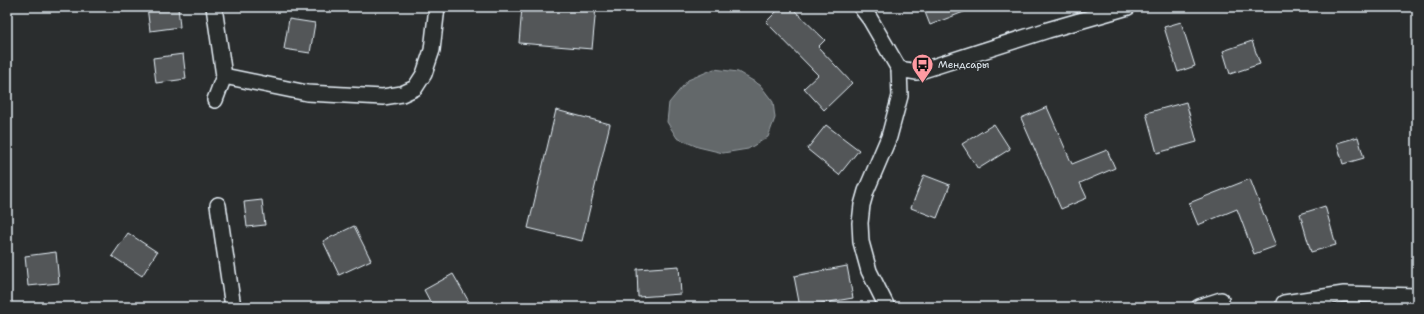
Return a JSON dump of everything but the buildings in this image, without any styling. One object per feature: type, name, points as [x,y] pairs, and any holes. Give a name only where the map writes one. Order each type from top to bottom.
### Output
[{"type":"street","points":[[214,7],[224,76],[215,100]]},
{"type":"street","points":[[224,76],[307,93],[383,97],[402,94],[415,88],[424,74],[432,50],[437,7]]},
{"type":"street","points":[[861,7],[870,19],[899,69],[900,96],[889,137],[866,191],[862,205],[860,223],[861,242],[869,271],[887,307]]},
{"type":"street","points":[[899,69],[917,72],[1048,30],[1128,7]]},
{"type":"street","points":[[218,205],[233,307]]},
{"type":"street","points":[[1284,303],[1344,294],[1417,296]]},
{"type":"street","points":[[1199,307],[1221,300]]},
{"type":"shaded area","points":[[714,69],[738,72],[760,85],[773,102],[775,118],[768,137],[748,149],[723,153],[698,147],[677,138],[667,122],[669,103],[688,80]]},
{"type":"place","name":"Мендсары","points":[[922,84]]}]
